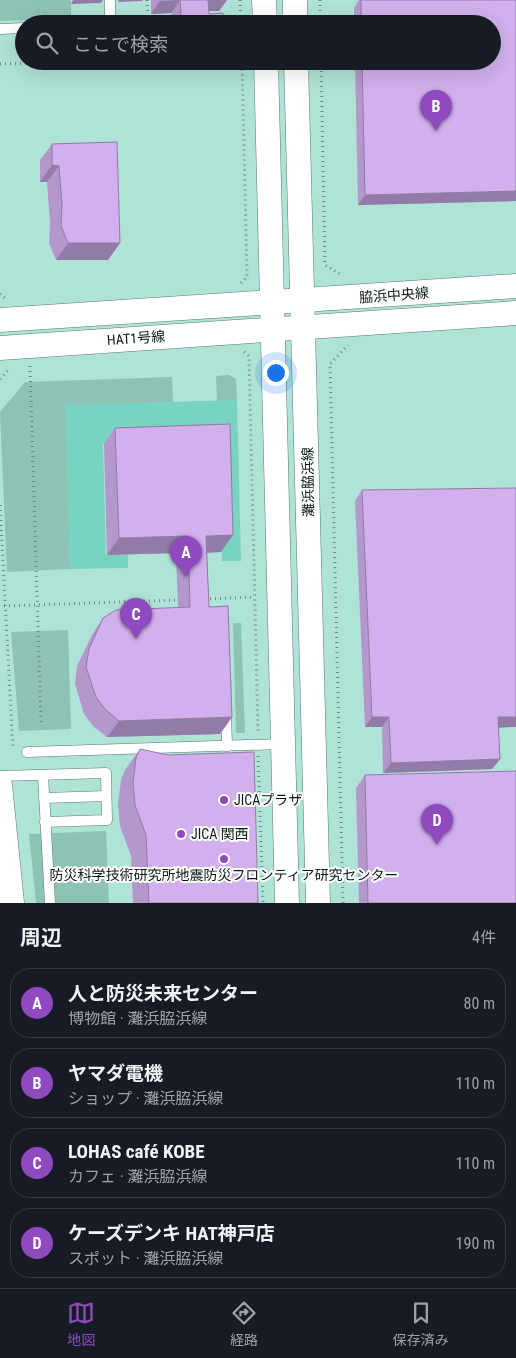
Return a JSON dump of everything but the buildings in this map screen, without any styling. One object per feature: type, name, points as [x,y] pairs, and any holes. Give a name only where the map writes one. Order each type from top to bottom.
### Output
[{"type":"street","points":[[264,0],[265,15]]},
{"type":"street","points":[[295,0],[295,15]]},
{"type":"street","points":[[266,70],[287,903]]},
{"type":"street","name":"灘浜脇浜線","points":[[296,70],[304,301],[318,903]]},
{"type":"street","name":"脇浜中央線","points":[[271,303],[516,286]]},
{"type":"street","name":"HAT1号線","points":[[0,320],[271,303]]},
{"type":"street","name":"脇浜中央線","points":[[272,329],[516,313]]},
{"type":"street","name":"HAT1号線","points":[[0,348],[272,329]]},
{"type":"street","points":[[8,780],[12,903]]},
{"type":"lane","points":[[110,0],[110,15]]},
{"type":"lane","points":[[0,29],[15,28]]},
{"type":"lane","points":[[226,699],[227,746]]},
{"type":"lane","points":[[27,752],[283,744]]},
{"type":"lane","points":[[0,776],[8,780],[43,775],[106,773],[107,820],[46,822]]},
{"type":"lane","points":[[43,775],[50,903]]},
{"type":"lane","points":[[44,798],[106,796]]},
{"type":"path","points":[[147,0],[148,15]]},
{"type":"path","points":[[240,0],[241,15]]},
{"type":"path","points":[[320,0],[320,15]]},
{"type":"path","points":[[0,64],[15,64]]},
{"type":"path","points":[[238,286],[247,277],[242,70]]},
{"type":"path","points":[[321,70],[325,265],[350,280]]},
{"type":"path","points":[[343,903],[330,364],[351,341]]},
{"type":"path","points":[[240,349],[249,356],[262,903]]},
{"type":"path","points":[[30,363],[41,723]]},
{"type":"path","points":[[0,505],[8,780]]},
{"type":"path","points":[[196,599],[254,597]]},
{"type":"path","points":[[4,606],[178,600]]},
{"type":"shaded area","points":[[0,0],[516,0],[516,903],[12,903],[0,785]]},
{"type":"shaded area","points":[[0,0],[71,0],[71,15],[15,15],[15,20],[0,21]]},
{"type":"shaded area","points":[[229,375],[236,379],[237,400],[217,401],[216,376]]},
{"type":"shaded area","points":[[172,377],[173,402],[66,406],[70,569],[7,572],[0,412],[25,382]]},
{"type":"shaded area","points":[[237,400],[241,561],[222,561],[218,440],[103,444],[106,555],[128,555],[128,568],[70,569],[65,405]]},
{"type":"shaded area","points":[[233,623],[241,623],[245,733],[236,733]]},
{"type":"shaded area","points":[[68,630],[71,729],[19,731],[11,632]]},
{"type":"shaded area","points":[[106,831],[109,903],[36,903],[29,834]]},
{"type":"place","name":"ヤマダ電機","points":[[436,131]]},
{"type":"place","name":"人と防災未来センター","points":[[186,577]]},
{"type":"place","name":"LOHAS café KOBE","points":[[136,639]]},
{"type":"place","name":"JICAプラザ","points":[[224,800]]},
{"type":"place","name":"JICA 関西","points":[[181,834]]},
{"type":"place","name":"ケーズデンキ HAT神戸店","points":[[437,845]]},
{"type":"place","name":"防災科学技術研究所地震防災フロンティア研究センター","points":[[224,859]]}]
